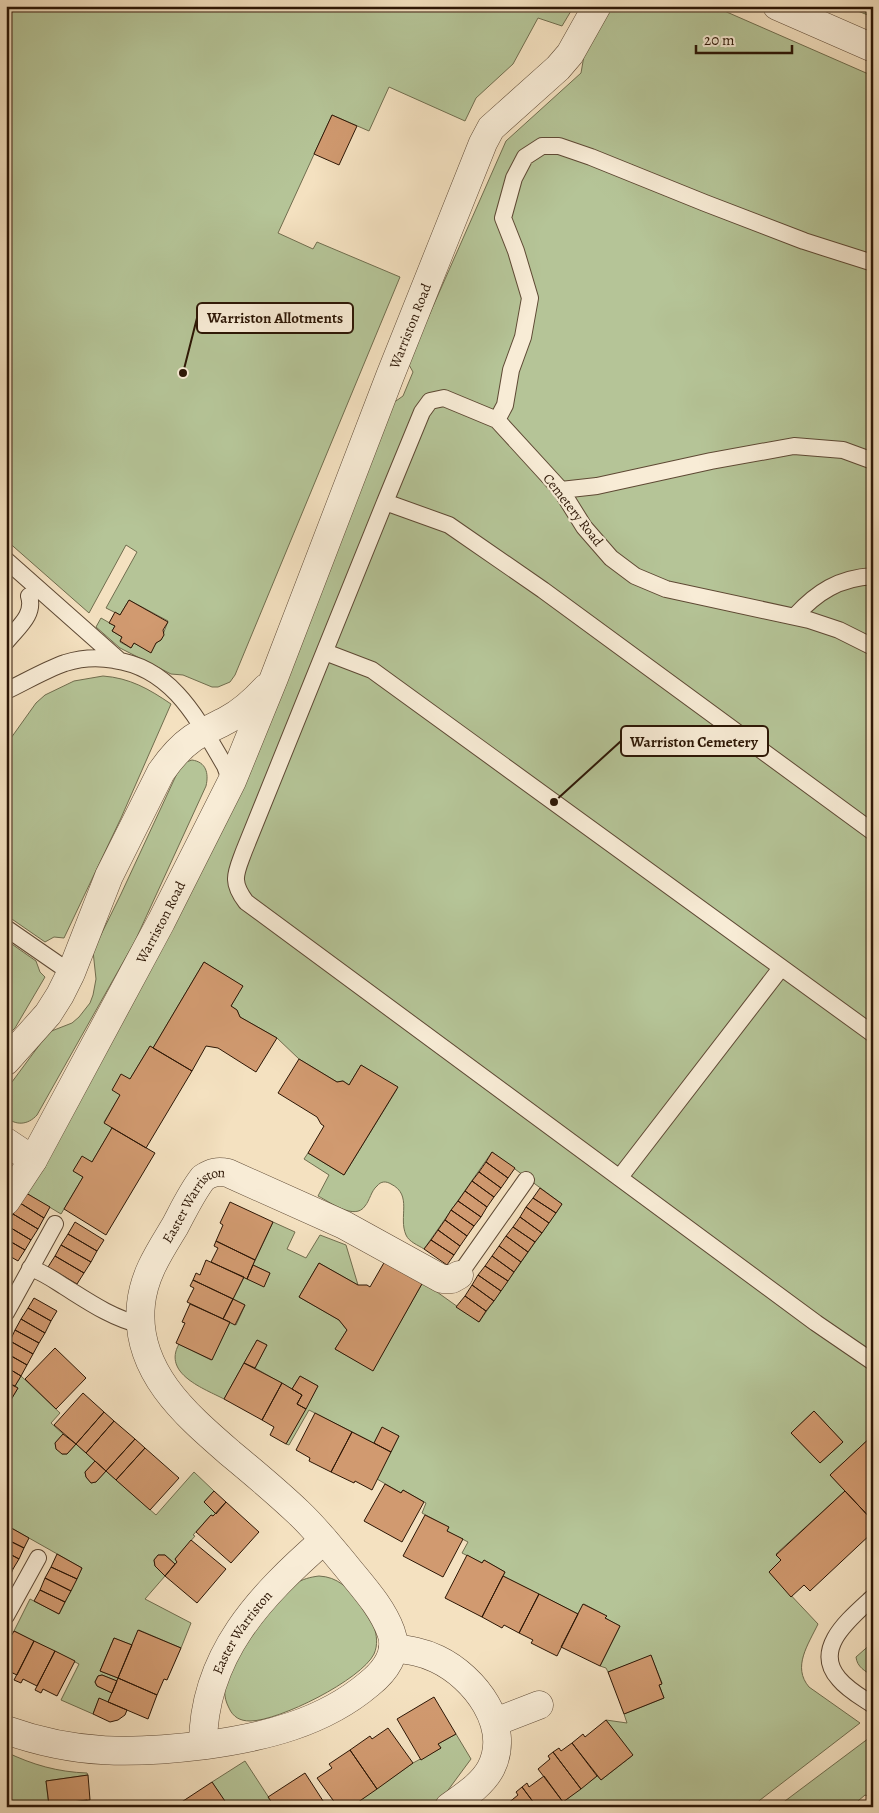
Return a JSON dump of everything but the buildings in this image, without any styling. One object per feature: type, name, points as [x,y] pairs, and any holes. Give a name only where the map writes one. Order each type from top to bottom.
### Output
[{"type":"street","name":"Warriston Road","points":[[6,1201],[33,1160],[161,922],[228,790],[274,678],[393,367],[483,143],[491,128],[558,68],[570,54],[597,6]]},
{"type":"street","points":[[777,6],[873,48]]},
{"type":"street","name":"Warriston Road","points":[[6,1061],[48,1014],[71,973],[109,876],[156,780],[167,764],[179,750],[205,731],[244,709],[258,697],[274,678]]},
{"type":"street","points":[[6,1142],[33,1160]]},
{"type":"street","name":"Easter Warriston","points":[[393,1648],[392,1635],[385,1618],[324,1540],[299,1513],[190,1418],[173,1399],[160,1380],[148,1356],[140,1325],[141,1302],[147,1274],[198,1185],[203,1178],[218,1171],[228,1173],[344,1225],[442,1279],[452,1279],[459,1275]]},
{"type":"street","name":"Easter Warriston","points":[[203,1745],[204,1712],[217,1668],[232,1639],[263,1601],[324,1540]]},
{"type":"street","points":[[6,1730],[50,1743],[106,1751],[141,1752],[242,1740],[280,1730],[327,1711],[347,1700],[374,1680],[391,1658],[393,1648],[411,1650],[438,1659],[452,1668],[477,1693],[495,1722],[498,1737],[497,1748],[490,1770],[480,1783],[449,1807]]},
{"type":"street","points":[[495,1722],[539,1705]]},
{"type":"lane","points":[[497,420],[505,405],[511,370],[523,337],[530,298],[516,251],[503,218],[514,178],[525,156],[542,146],[559,146],[591,156],[804,241],[873,263]]},
{"type":"lane","name":"Cemetery Road","points":[[385,502],[422,412],[430,401],[444,398],[497,420],[561,490],[589,533],[611,558],[635,576],[666,589],[795,616],[839,630],[873,647]]},
{"type":"lane","points":[[561,490],[597,486],[711,460],[794,446],[843,450],[873,461]]},
{"type":"lane","points":[[873,832],[543,590],[449,525],[385,502],[236,874],[237,890],[246,902],[816,1323],[873,1362]]},
{"type":"lane","points":[[6,560],[120,660]]},
{"type":"lane","points":[[795,616],[810,600],[831,586],[873,576]]},
{"type":"lane","points":[[6,642],[30,613],[32,605],[28,596]]},
{"type":"lane","points":[[325,652],[372,670],[873,1034]]},
{"type":"lane","points":[[6,691],[64,663],[86,659],[120,660],[143,668],[168,684],[190,707],[228,774],[228,790]]},
{"type":"lane","points":[[6,928],[71,973]]},
{"type":"lane","points":[[620,1177],[781,968]]},
{"type":"lane","name":"Easter Warriston","points":[[459,1275],[526,1180]]},
{"type":"lane","points":[[6,1313],[55,1224]]},
{"type":"lane","points":[[30,1268],[52,1279],[107,1313],[127,1322],[140,1325]]},
{"type":"lane","points":[[6,1616],[38,1558]]},
{"type":"lane","points":[[873,1597],[838,1632],[832,1641],[830,1652],[831,1665],[837,1678],[873,1705]]},
{"type":"green space","points":[[6,6],[574,6],[562,26],[538,18],[513,64],[476,98],[465,121],[389,87],[369,131],[332,115],[278,233],[313,249],[317,242],[400,277],[235,675],[230,682],[218,687],[212,687],[183,675],[171,674],[120,648],[96,627],[101,618],[115,626],[112,631],[122,637],[120,642],[131,648],[134,643],[151,652],[156,643],[161,640],[168,621],[129,600],[120,615],[106,608],[137,552],[126,545],[89,613],[6,540]]},
{"type":"green space","points":[[607,6],[713,6],[873,76],[873,1435],[830,1475],[845,1491],[776,1554],[781,1560],[769,1572],[818,1624],[803,1656],[802,1672],[804,1679],[809,1687],[860,1723],[751,1807],[567,1807],[563,1802],[597,1776],[601,1780],[632,1756],[606,1720],[627,1723],[624,1714],[664,1698],[659,1685],[662,1683],[651,1656],[608,1672],[606,1668],[600,1666],[620,1626],[584,1604],[578,1614],[503,1576],[505,1572],[484,1560],[482,1563],[462,1553],[468,1542],[447,1531],[448,1527],[422,1513],[426,1503],[403,1490],[401,1493],[377,1479],[399,1436],[382,1428],[374,1443],[309,1410],[289,1445],[286,1444],[318,1386],[300,1376],[292,1389],[255,1368],[267,1345],[257,1340],[224,1399],[188,1379],[176,1364],[175,1355],[179,1344],[211,1360],[230,1322],[236,1325],[245,1305],[233,1299],[244,1277],[263,1286],[270,1273],[253,1265],[273,1222],[295,1232],[287,1249],[306,1258],[320,1235],[346,1245],[358,1285],[319,1263],[299,1297],[339,1320],[347,1330],[335,1349],[373,1370],[423,1282],[479,1322],[562,1204],[492,1152],[424,1249],[407,1237],[403,1221],[404,1207],[402,1194],[389,1183],[380,1183],[373,1190],[365,1206],[355,1212],[342,1209],[318,1196],[329,1175],[304,1159],[308,1153],[344,1175],[397,1089],[361,1065],[349,1085],[343,1081],[337,1082],[299,1059],[277,1038],[240,1017],[237,1010],[231,1006],[242,986],[204,962],[153,1048],[150,1046],[104,1122],[112,1128],[92,1162],[82,1157],[74,1171],[83,1177],[61,1214],[26,1193],[197,880],[250,772],[393,403],[403,396],[413,372],[408,363],[506,141],[581,73],[585,50]],"holes":[[[814,1411],[843,1442],[820,1463],[791,1433]]]},
{"type":"green space","points":[[845,6],[873,6],[873,17]]},
{"type":"green space","points":[[103,676],[122,679],[139,685],[171,704],[121,818],[64,938],[54,937],[45,942],[6,915],[6,745],[36,703],[45,695],[74,681]]},
{"type":"green space","points":[[192,760],[201,763],[205,769],[207,773],[206,786],[135,941],[37,1115],[30,1121],[14,1122],[6,1117],[6,1090],[49,1032],[72,1023],[90,1003],[96,979],[93,951],[180,767]]},
{"type":"green space","points":[[6,940],[36,961],[40,972],[45,977],[15,1028],[6,1037]]},
{"type":"green space","points":[[21,1376],[60,1413],[51,1423],[63,1434],[55,1443],[62,1454],[67,1454],[76,1444],[95,1461],[85,1472],[86,1477],[91,1483],[96,1482],[106,1471],[156,1515],[194,1472],[214,1491],[204,1502],[216,1514],[211,1515],[193,1535],[195,1536],[175,1559],[177,1562],[175,1564],[165,1555],[158,1555],[154,1560],[155,1566],[165,1576],[145,1599],[191,1623],[181,1648],[139,1630],[132,1645],[114,1638],[100,1671],[118,1678],[117,1681],[102,1675],[98,1676],[95,1682],[97,1686],[112,1693],[108,1702],[99,1699],[93,1714],[61,1700],[79,1664],[14,1631],[30,1599],[59,1614],[82,1568],[6,1525],[6,1408],[18,1388],[15,1386]]},
{"type":"green space","points":[[319,1576],[342,1584],[363,1607],[371,1619],[376,1633],[377,1640],[374,1654],[366,1664],[337,1687],[299,1707],[263,1719],[250,1721],[237,1718],[227,1704],[225,1696],[225,1683],[229,1670],[258,1627],[291,1588],[301,1581]]},
{"type":"green space","points":[[873,1642],[873,1676],[860,1666],[856,1657]]},
{"type":"green space","points":[[456,1734],[471,1759],[440,1801],[432,1807],[359,1807],[356,1803],[413,1763],[441,1748],[438,1744]]},
{"type":"green space","points":[[873,1735],[873,1798],[865,1795],[851,1807],[777,1807]]},
{"type":"green space","points":[[6,1752],[46,1767],[87,1773],[88,1775],[46,1781],[49,1807],[6,1807]]},
{"type":"green space","points":[[245,1761],[275,1807],[223,1807],[226,1804],[212,1782]]},
{"type":"place","name":"Warriston Allotments","points":[[183,373]]},
{"type":"place","name":"Warriston Cemetery","points":[[554,802]]}]
